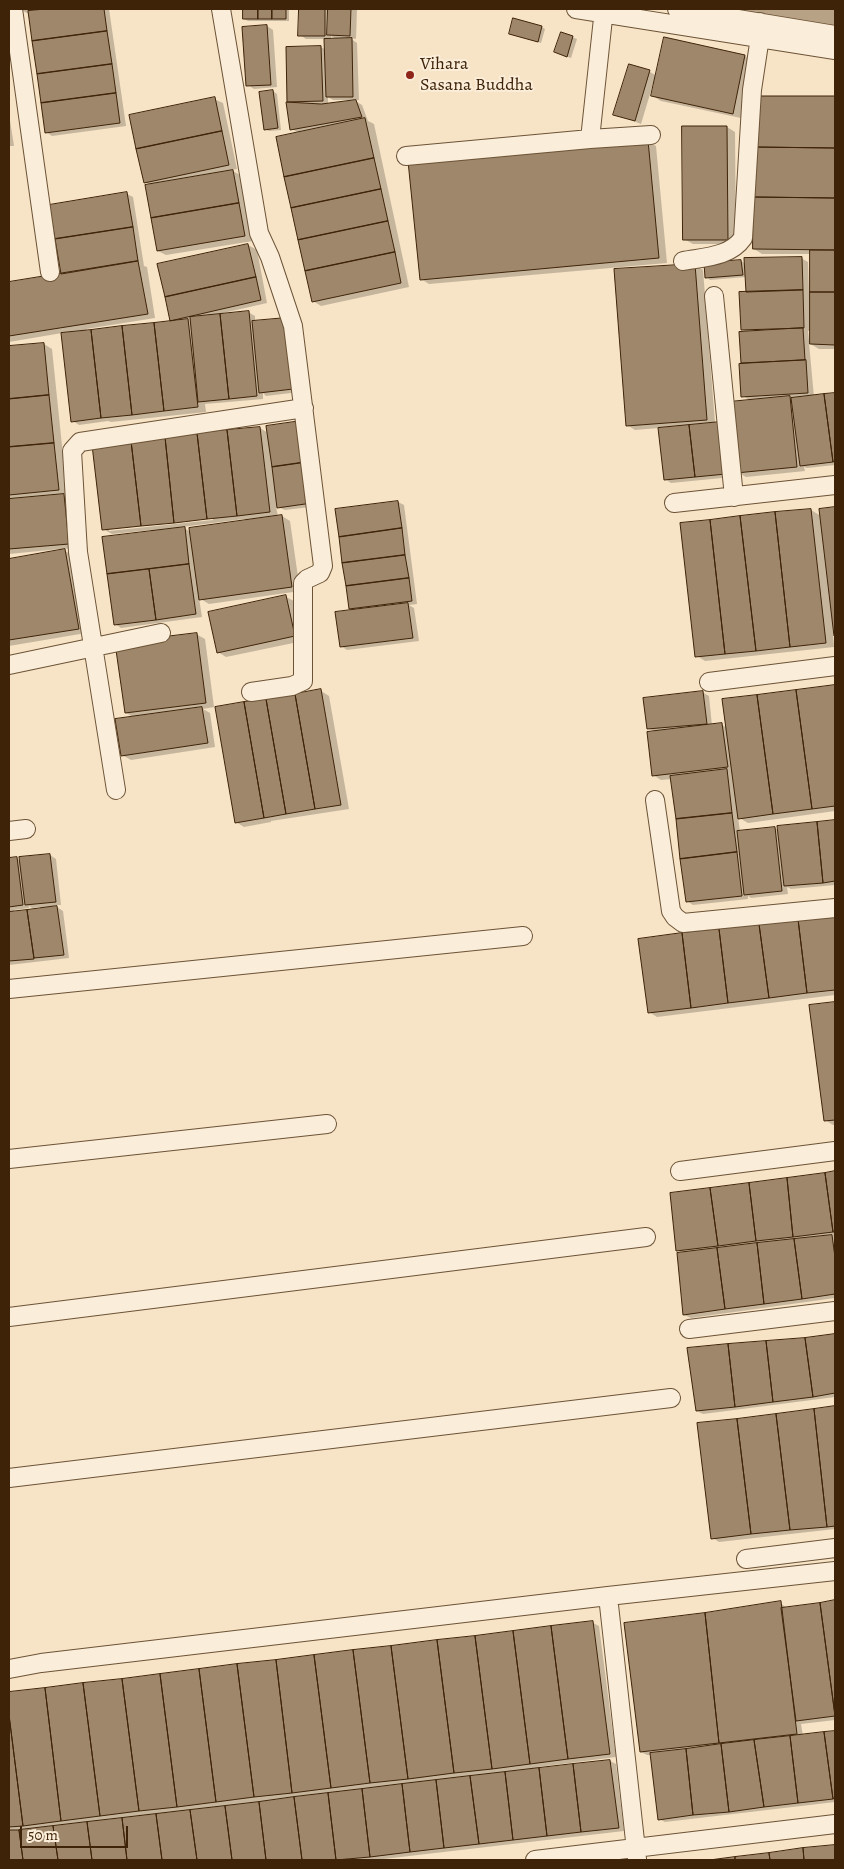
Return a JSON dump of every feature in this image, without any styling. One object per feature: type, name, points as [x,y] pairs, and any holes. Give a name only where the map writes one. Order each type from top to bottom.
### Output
[{"type":"lane","points":[[13,9],[50,272]]},
{"type":"lane","points":[[221,9],[259,233],[270,257],[293,326],[323,566],[320,573],[303,583],[303,681],[292,686],[251,692]]},
{"type":"lane","points":[[576,9],[760,30],[835,34]]},
{"type":"lane","points":[[677,9],[835,50]]},
{"type":"lane","points":[[590,139],[604,11]]},
{"type":"lane","points":[[683,261],[724,253],[737,247],[743,238],[752,90],[760,30]]},
{"type":"lane","points":[[406,156],[651,135]]},
{"type":"lane","points":[[714,296],[734,497]]},
{"type":"lane","points":[[116,790],[78,552],[72,451],[80,442],[304,408]]},
{"type":"lane","points":[[674,504],[835,485]]},
{"type":"lane","points":[[9,665],[162,633]]},
{"type":"lane","points":[[709,682],[835,666]]},
{"type":"lane","points":[[655,800],[672,911],[675,917],[683,923],[835,908]]},
{"type":"lane","points":[[9,831],[26,830]]},
{"type":"lane","points":[[9,989],[523,936]]},
{"type":"lane","points":[[9,1159],[326,1124]]},
{"type":"lane","points":[[680,1170],[835,1151]]},
{"type":"lane","points":[[9,1317],[646,1237]]},
{"type":"lane","points":[[688,1329],[835,1311]]},
{"type":"lane","points":[[9,1478],[671,1398]]},
{"type":"lane","points":[[746,1559],[835,1548]]},
{"type":"lane","points":[[9,1669],[40,1662],[835,1571]]},
{"type":"lane","points":[[608,1596],[636,1854]]},
{"type":"lane","points":[[535,1860],[636,1854],[835,1824]]},
{"type":"shaded area","points":[[717,9],[835,9],[835,27]]},
{"type":"building","points":[[45,9],[104,9],[107,31],[32,41],[28,11]]},
{"type":"building","points":[[243,9],[258,9],[258,19],[243,19]]},
{"type":"building","points":[[258,9],[272,9],[272,19],[258,19]]},
{"type":"building","points":[[272,9],[286,9],[286,19],[272,19]]},
{"type":"building","points":[[299,9],[325,9],[325,36],[298,36]]},
{"type":"building","points":[[328,9],[351,9],[350,36],[327,35]]},
{"type":"building","points":[[513,18],[542,26],[538,42],[509,34]]},
{"type":"building","points":[[267,25],[271,85],[246,86],[242,27]]},
{"type":"building","points":[[107,31],[112,64],[37,74],[32,41]]},
{"type":"building","points":[[561,32],[573,36],[567,57],[554,52]]},
{"type":"building","points":[[664,37],[745,55],[733,114],[651,96]]},
{"type":"building","points":[[352,38],[353,97],[326,97],[324,39]]},
{"type":"building","points":[[321,46],[323,101],[287,102],[286,47]]},
{"type":"building","points":[[112,64],[116,93],[41,103],[37,74]]},
{"type":"building","points":[[629,64],[650,70],[635,121],[613,115]]},
{"type":"building","points":[[273,90],[278,128],[264,130],[259,92]]},
{"type":"building","points":[[116,93],[120,123],[45,133],[41,103]]},
{"type":"building","points":[[753,96],[835,96],[835,148],[753,147]]},
{"type":"building","points":[[215,97],[222,131],[136,149],[129,115]]},
{"type":"building","points":[[356,100],[362,117],[290,130],[286,102],[321,104]]},
{"type":"building","points":[[365,118],[374,158],[284,177],[276,137]]},
{"type":"building","points":[[682,126],[727,126],[728,240],[683,240]]},
{"type":"building","points":[[222,131],[229,165],[144,183],[136,149]]},
{"type":"building","points":[[648,140],[659,258],[420,280],[408,161]]},
{"type":"building","points":[[753,147],[835,148],[835,198],[753,197]]},
{"type":"building","points":[[374,158],[381,189],[291,208],[284,177]]},
{"type":"building","points":[[233,170],[239,203],[151,218],[145,185]]},
{"type":"building","points":[[381,189],[388,221],[298,240],[291,208]]},
{"type":"building","points":[[127,192],[133,227],[55,239],[49,205]]},
{"type":"building","points":[[753,197],[835,198],[835,250],[753,249]]},
{"type":"building","points":[[239,203],[245,236],[157,251],[151,218]]},
{"type":"building","points":[[388,221],[395,252],[305,271],[298,240]]},
{"type":"building","points":[[133,227],[138,261],[61,274],[55,239]]},
{"type":"building","points":[[248,244],[256,277],[165,297],[157,264]]},
{"type":"building","points":[[810,250],[835,250],[835,292],[810,292]]},
{"type":"building","points":[[395,252],[401,283],[312,302],[305,271]]},
{"type":"building","points":[[802,257],[803,290],[746,292],[744,258]]},
{"type":"building","points":[[741,260],[743,275],[705,278],[704,263]]},
{"type":"building","points":[[138,261],[148,314],[9,336],[9,282]]},
{"type":"building","points":[[695,264],[707,420],[626,426],[614,269]]},
{"type":"building","points":[[256,277],[261,300],[170,321],[165,297]]},
{"type":"building","points":[[803,290],[804,328],[741,330],[739,292]]},
{"type":"building","points":[[810,292],[835,292],[835,345],[810,344]]},
{"type":"building","points":[[249,311],[257,396],[229,399],[220,314]]},
{"type":"building","points":[[220,314],[229,399],[198,402],[190,317]]},
{"type":"building","points":[[286,318],[293,389],[259,393],[252,321]]},
{"type":"building","points":[[188,319],[198,407],[164,411],[154,323]]},
{"type":"building","points":[[154,323],[164,411],[132,415],[122,326]]},
{"type":"building","points":[[122,326],[132,415],[101,418],[91,330]]},
{"type":"building","points":[[803,328],[805,360],[741,363],[739,332]]},
{"type":"building","points":[[91,330],[101,418],[71,422],[61,333]]},
{"type":"building","points":[[44,343],[49,395],[9,399],[9,346]]},
{"type":"building","points":[[806,360],[808,393],[741,397],[739,364]]},
{"type":"building","points":[[835,393],[835,461],[833,462],[824,394]]},
{"type":"building","points":[[824,394],[833,462],[800,466],[791,398]]},
{"type":"building","points":[[49,395],[54,443],[9,447],[9,399]]},
{"type":"building","points":[[790,396],[797,467],[736,473],[729,402]]},
{"type":"building","points":[[301,421],[307,462],[272,467],[266,426]]},
{"type":"building","points":[[720,422],[726,474],[695,477],[689,425]]},
{"type":"building","points":[[689,425],[695,477],[664,480],[658,428]]},
{"type":"building","points":[[260,427],[270,512],[237,516],[227,430]]},
{"type":"building","points":[[227,430],[237,516],[207,519],[197,433]]},
{"type":"building","points":[[197,433],[207,519],[174,523],[165,437]]},
{"type":"building","points":[[165,437],[174,523],[141,526],[131,441]]},
{"type":"building","points":[[131,441],[141,526],[102,530],[92,445]]},
{"type":"building","points":[[54,443],[59,490],[9,495],[9,447]]},
{"type":"building","points":[[307,462],[312,503],[277,508],[272,467]]},
{"type":"building","points":[[64,494],[69,544],[9,549],[9,499]]},
{"type":"building","points":[[398,501],[402,528],[339,537],[335,509]]},
{"type":"building","points":[[835,507],[835,636],[834,636],[819,509]]},
{"type":"building","points":[[811,509],[826,643],[790,647],[775,512]]},
{"type":"building","points":[[775,512],[790,647],[756,651],[740,516]]},
{"type":"building","points":[[282,515],[292,587],[199,600],[189,528]]},
{"type":"building","points":[[740,516],[756,651],[725,654],[710,520]]},
{"type":"building","points":[[710,520],[725,654],[695,657],[680,523]]},
{"type":"building","points":[[185,527],[189,564],[107,574],[102,537]]},
{"type":"building","points":[[402,528],[405,555],[342,563],[339,537]]},
{"type":"building","points":[[65,549],[79,629],[9,640],[9,559]]},
{"type":"building","points":[[405,555],[409,578],[346,586],[342,563]]},
{"type":"building","points":[[189,564],[196,614],[156,620],[149,569]]},
{"type":"building","points":[[149,569],[156,620],[114,625],[107,574]]},
{"type":"building","points":[[409,578],[412,601],[349,609],[346,586]]},
{"type":"building","points":[[286,595],[295,636],[217,653],[208,612]]},
{"type":"building","points":[[408,603],[413,638],[340,647],[335,612]]},
{"type":"building","points":[[197,633],[206,703],[125,713],[115,643]]},
{"type":"building","points":[[835,685],[835,806],[812,809],[796,690]]},
{"type":"building","points":[[321,689],[341,805],[315,809],[295,694]]},
{"type":"building","points":[[796,690],[812,809],[773,814],[757,695]]},
{"type":"building","points":[[703,691],[707,724],[647,729],[643,698]]},
{"type":"building","points":[[295,694],[315,809],[286,814],[266,699]]},
{"type":"building","points":[[757,695],[773,814],[738,819],[722,699]]},
{"type":"building","points":[[266,699],[286,814],[264,818],[244,702]]},
{"type":"building","points":[[244,702],[264,818],[235,823],[215,707]]},
{"type":"building","points":[[202,707],[208,743],[121,756],[115,719]]},
{"type":"building","points":[[722,723],[728,767],[652,776],[647,732]]},
{"type":"building","points":[[727,769],[732,813],[676,819],[670,776]]},
{"type":"building","points":[[732,813],[737,852],[680,859],[676,819]]},
{"type":"building","points":[[835,820],[835,881],[823,883],[817,822]]},
{"type":"building","points":[[817,822],[823,883],[784,886],[777,826]]},
{"type":"building","points":[[775,827],[782,891],[744,895],[737,831]]},
{"type":"building","points":[[737,852],[742,896],[686,902],[680,859]]},
{"type":"building","points":[[50,854],[56,902],[25,905],[19,857]]},
{"type":"building","points":[[17,857],[23,905],[9,907],[9,858]]},
{"type":"building","points":[[57,906],[64,955],[34,958],[27,910]]},
{"type":"building","points":[[27,910],[34,959],[9,961],[9,912]]},
{"type":"building","points":[[835,914],[835,990],[807,993],[798,919]]},
{"type":"building","points":[[798,919],[807,993],[769,998],[759,924]]},
{"type":"building","points":[[759,924],[769,998],[728,1003],[719,929]]},
{"type":"building","points":[[719,929],[728,1003],[691,1008],[682,933]]},
{"type":"building","points":[[682,933],[691,1008],[648,1013],[638,939]]},
{"type":"building","points":[[835,1002],[835,1120],[824,1121],[809,1005]]},
{"type":"building","points":[[835,1171],[835,1232],[833,1232],[825,1173]]},
{"type":"building","points":[[825,1173],[833,1232],[793,1237],[787,1178]]},
{"type":"building","points":[[787,1178],[793,1237],[756,1241],[749,1183]]},
{"type":"building","points":[[749,1183],[756,1241],[718,1246],[710,1188]]},
{"type":"building","points":[[710,1188],[718,1246],[676,1251],[670,1193]]},
{"type":"building","points":[[832,1235],[835,1257],[835,1294],[802,1299],[794,1239]]},
{"type":"building","points":[[794,1239],[802,1299],[764,1304],[757,1243]]},
{"type":"building","points":[[757,1243],[764,1304],[725,1309],[717,1248]]},
{"type":"building","points":[[717,1248],[725,1309],[683,1315],[677,1253]]},
{"type":"building","points":[[835,1334],[835,1393],[813,1397],[805,1338]]},
{"type":"building","points":[[805,1338],[813,1397],[773,1402],[766,1341]]},
{"type":"building","points":[[766,1341],[773,1402],[735,1407],[728,1344]]},
{"type":"building","points":[[728,1344],[735,1407],[696,1411],[687,1348]]},
{"type":"building","points":[[835,1406],[835,1526],[827,1527],[814,1409]]},
{"type":"building","points":[[814,1409],[827,1527],[790,1530],[776,1414]]},
{"type":"building","points":[[776,1414],[790,1530],[751,1534],[737,1419]]},
{"type":"building","points":[[737,1419],[751,1534],[711,1539],[697,1423]]},
{"type":"building","points":[[835,1600],[835,1715],[820,1603]]},
{"type":"building","points":[[781,1601],[797,1734],[719,1743],[705,1613]]},
{"type":"building","points":[[820,1603],[835,1716],[796,1721],[781,1608]]},
{"type":"building","points":[[705,1613],[719,1743],[640,1752],[624,1623]]},
{"type":"building","points":[[593,1621],[610,1754],[568,1759],[551,1626]]},
{"type":"building","points":[[551,1626],[568,1759],[530,1764],[513,1631]]},
{"type":"building","points":[[513,1631],[530,1764],[492,1769],[475,1636]]},
{"type":"building","points":[[475,1636],[492,1769],[454,1773],[437,1640]]},
{"type":"building","points":[[437,1640],[454,1773],[408,1779],[391,1646]]},
{"type":"building","points":[[391,1646],[408,1779],[370,1783],[353,1650]]},
{"type":"building","points":[[353,1650],[370,1783],[331,1788],[314,1655]]},
{"type":"building","points":[[314,1655],[331,1788],[292,1793],[276,1660]]},
{"type":"building","points":[[276,1660],[292,1793],[254,1797],[237,1664]]},
{"type":"building","points":[[237,1664],[254,1797],[216,1802],[199,1669]]},
{"type":"building","points":[[199,1669],[216,1802],[177,1807],[160,1674]]},
{"type":"building","points":[[160,1674],[177,1807],[139,1811],[122,1679]]},
{"type":"building","points":[[122,1679],[139,1811],[100,1816],[83,1683]]},
{"type":"building","points":[[83,1683],[100,1816],[61,1821],[45,1688]]},
{"type":"building","points":[[45,1688],[61,1821],[23,1826],[9,1715],[9,1692]]},
{"type":"building","points":[[9,1715],[23,1826],[9,1827]]},
{"type":"building","points":[[835,1731],[835,1798],[833,1799],[824,1732]]},
{"type":"building","points":[[824,1732],[833,1799],[798,1803],[790,1736]]},
{"type":"building","points":[[790,1736],[798,1803],[764,1807],[754,1740]]},
{"type":"building","points":[[754,1740],[764,1807],[729,1812],[721,1744]]},
{"type":"building","points":[[721,1744],[729,1812],[693,1815],[686,1749]]},
{"type":"building","points":[[686,1749],[693,1815],[658,1820],[650,1753]]},
{"type":"building","points":[[610,1760],[619,1828],[581,1832],[573,1764]]},
{"type":"building","points":[[573,1764],[581,1832],[547,1836],[539,1768]]},
{"type":"building","points":[[539,1768],[547,1836],[513,1840],[505,1772]]},
{"type":"building","points":[[505,1772],[513,1840],[479,1844],[470,1776]]},
{"type":"building","points":[[470,1776],[479,1844],[444,1848],[436,1780]]},
{"type":"building","points":[[436,1780],[444,1848],[410,1852],[402,1784]]},
{"type":"building","points":[[402,1784],[410,1852],[370,1857],[362,1789]]},
{"type":"building","points":[[362,1789],[370,1857],[336,1860],[328,1793]]},
{"type":"building","points":[[328,1793],[336,1860],[302,1860],[294,1797]]},
{"type":"building","points":[[294,1797],[302,1860],[266,1860],[259,1802]]},
{"type":"building","points":[[259,1802],[266,1860],[232,1860],[225,1806]]},
{"type":"building","points":[[225,1806],[232,1860],[197,1860],[190,1810]]},
{"type":"building","points":[[190,1810],[197,1860],[162,1860],[156,1814]]},
{"type":"building","points":[[156,1814],[162,1860],[127,1860],[122,1818]]},
{"type":"building","points":[[122,1818],[127,1860],[92,1860],[87,1822]]},
{"type":"building","points":[[87,1822],[92,1860],[58,1860],[53,1826]]},
{"type":"building","points":[[53,1826],[58,1860],[23,1860],[19,1830]]},
{"type":"building","points":[[9,1830],[19,1830],[23,1860],[9,1860]]},
{"type":"building","points":[[835,1845],[835,1860],[804,1860],[803,1848]]},
{"type":"building","points":[[803,1848],[804,1860],[770,1860],[769,1853]]},
{"type":"building","points":[[769,1853],[770,1860],[735,1860],[735,1857]]},
{"type":"building","points":[[735,1857],[735,1860],[710,1860]]},
{"type":"place","name":"Vihara Sasana Buddha","points":[[410,75]]}]
